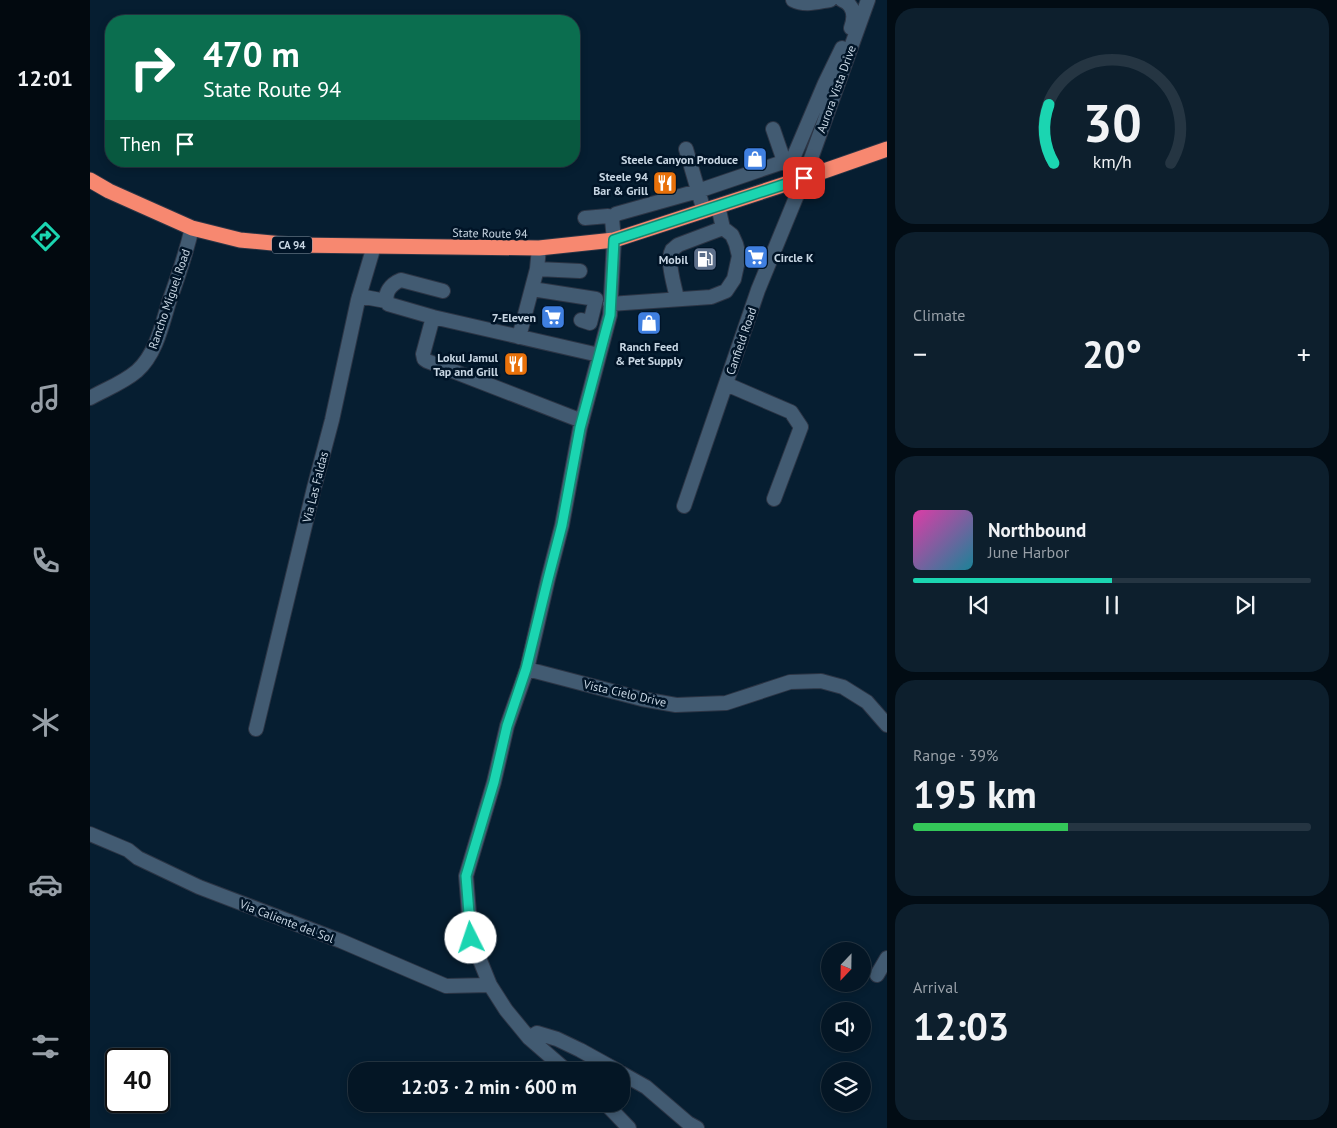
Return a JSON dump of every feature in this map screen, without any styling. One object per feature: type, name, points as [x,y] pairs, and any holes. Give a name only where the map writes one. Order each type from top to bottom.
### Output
[{"type":"highway","name":"State Route 94","points":[[90,180],[109,191],[192,228],[240,240],[293,246],[539,248],[614,240],[799,180],[887,148]]},
{"type":"street","points":[[793,0],[807,4],[830,0]]},
{"type":"street","name":"Aurora Vista Drive","points":[[799,180],[868,0]]},
{"type":"street","points":[[557,1062],[529,1038],[506,1010],[490,985],[471,938],[466,876],[494,782],[507,726],[526,669],[562,525],[582,421],[610,315],[614,240],[612,219],[616,214],[698,191],[794,156],[853,22],[853,12],[847,2]]},
{"type":"street","points":[[773,130],[786,160],[799,180]]},
{"type":"street","points":[[610,304],[712,297],[726,291],[734,279],[739,256],[736,244],[732,235],[723,228],[698,191],[686,149]]},
{"type":"street","name":"Canfield Road","points":[[684,506],[758,290],[799,180]]},
{"type":"street","points":[[585,218],[608,216],[612,219]]},
{"type":"street","name":"Rancho Miguel Road","points":[[90,398],[116,385],[138,370],[147,360],[156,343],[187,250],[192,228]]},
{"type":"street","points":[[677,299],[670,264],[672,250],[678,245],[723,228]]},
{"type":"street","name":"Via Las Faldas","points":[[256,729],[332,420],[359,296],[374,246]]},
{"type":"street","points":[[519,337],[537,269],[539,248]]},
{"type":"street","points":[[537,269],[580,271]]},
{"type":"street","points":[[386,301],[390,287],[401,280],[443,290]]},
{"type":"street","points":[[532,289],[596,299],[590,322],[581,320]]},
{"type":"street","points":[[359,296],[386,301],[388,304],[433,317],[599,355]]},
{"type":"street","points":[[433,317],[423,354],[427,361],[582,421]]},
{"type":"street","points":[[726,384],[791,412],[801,427],[774,499]]},
{"type":"street","name":"Vista Cielo Drive","points":[[526,669],[642,699],[676,705],[726,703],[790,682],[821,681],[843,687],[867,702],[887,725]]},
{"type":"street","name":"Via Caliente del Sol","points":[[90,834],[128,850],[138,858],[199,887],[341,941],[446,986],[490,985]]},
{"type":"street","points":[[877,975],[887,958]]},
{"type":"street","points":[[529,1038],[537,1034],[558,1039],[601,1062]]},
{"type":"street","points":[[630,1078],[646,1087],[688,1123],[697,1128]]},
{"type":"street","points":[[614,1112],[629,1128]]},
{"type":"place","name":"Steele Canyon Produce","points":[[755,159]]},
{"type":"place","name":"Steele 94 Bar & Grill","points":[[665,183]]},
{"type":"place","name":"Circle K","points":[[756,257]]},
{"type":"place","name":"Mobil","points":[[705,259]]},
{"type":"place","name":"7-Eleven","points":[[553,317]]},
{"type":"place","name":"Ranch Feed & Pet Supply","points":[[649,323]]},
{"type":"place","name":"Lokul Jamul Tap and Grill","points":[[516,364]]},
{"type":"route","points":[[471,938],[466,876],[494,782],[507,726],[526,669],[562,525],[580,428],[610,315],[614,240],[804,178]]}]
